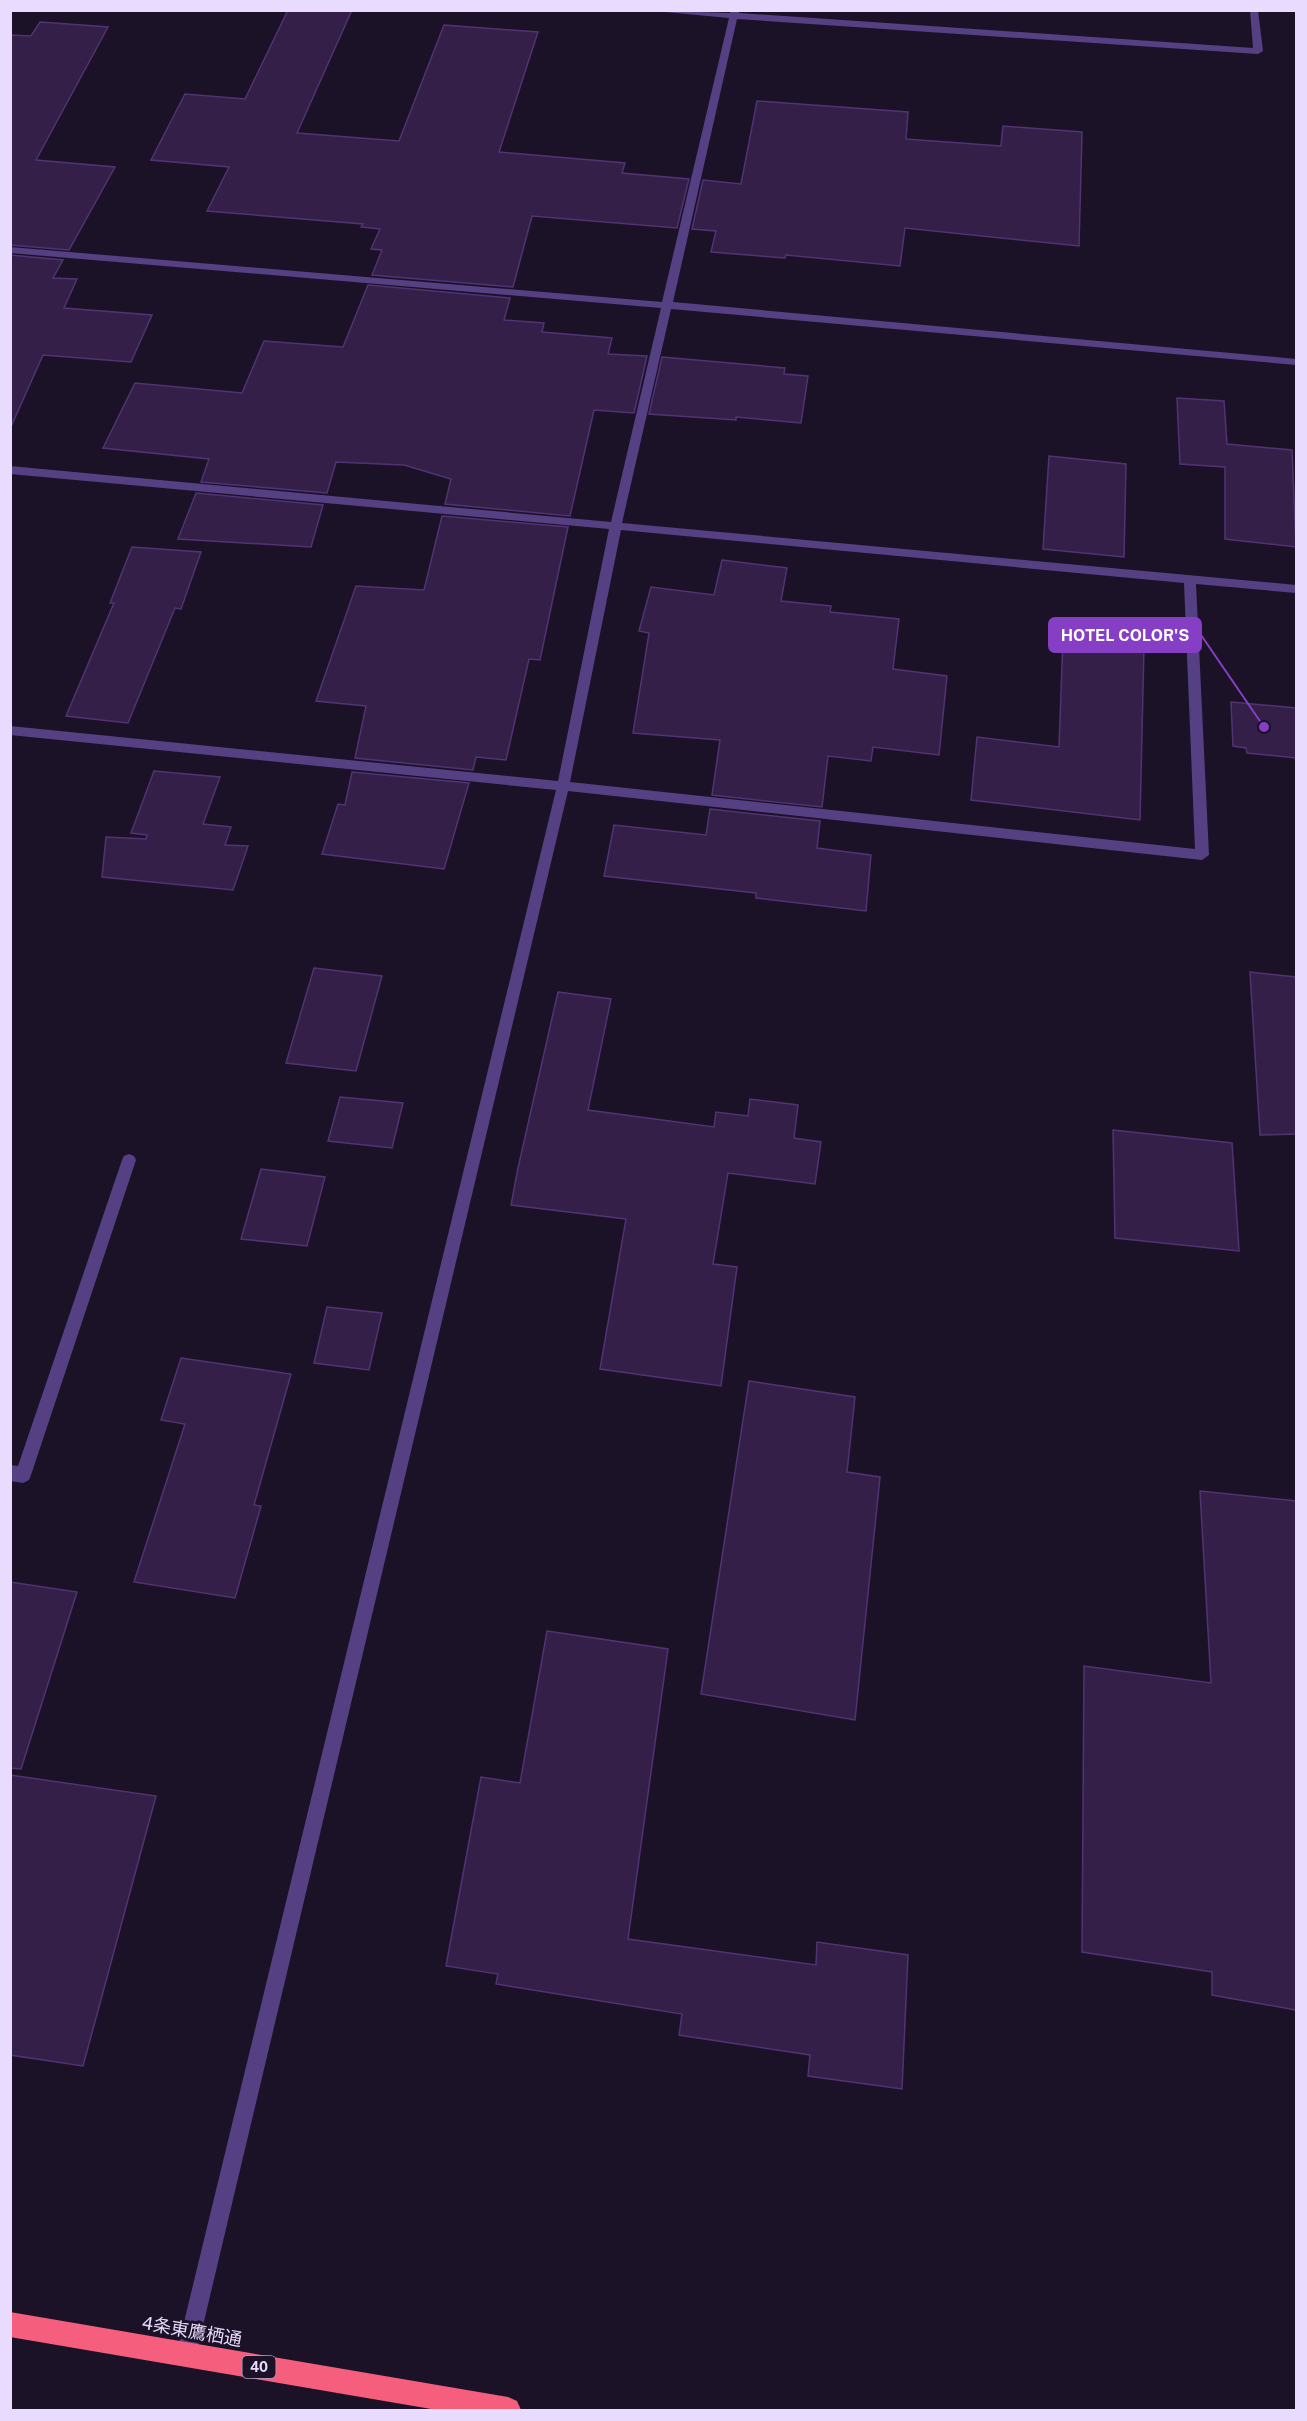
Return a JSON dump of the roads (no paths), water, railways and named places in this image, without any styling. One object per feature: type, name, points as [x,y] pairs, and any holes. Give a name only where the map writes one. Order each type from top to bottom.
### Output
[{"type":"highway","name":"4条東鷹栖通","points":[[10,2324],[508,2410]]},
{"type":"street","points":[[648,10],[1257,51],[1254,10]]},
{"type":"street","points":[[186,2355],[563,786],[616,525],[734,14]]},
{"type":"street","points":[[10,250],[666,305],[1296,362]]},
{"type":"street","points":[[10,470],[1296,589]]},
{"type":"street","points":[[10,730],[563,786],[1202,855],[1190,579]]},
{"type":"street","points":[[10,1473],[24,1475],[129,1160]]},
{"type":"place","name":"HOTEL COLOR'S","points":[[1264,727]]}]
